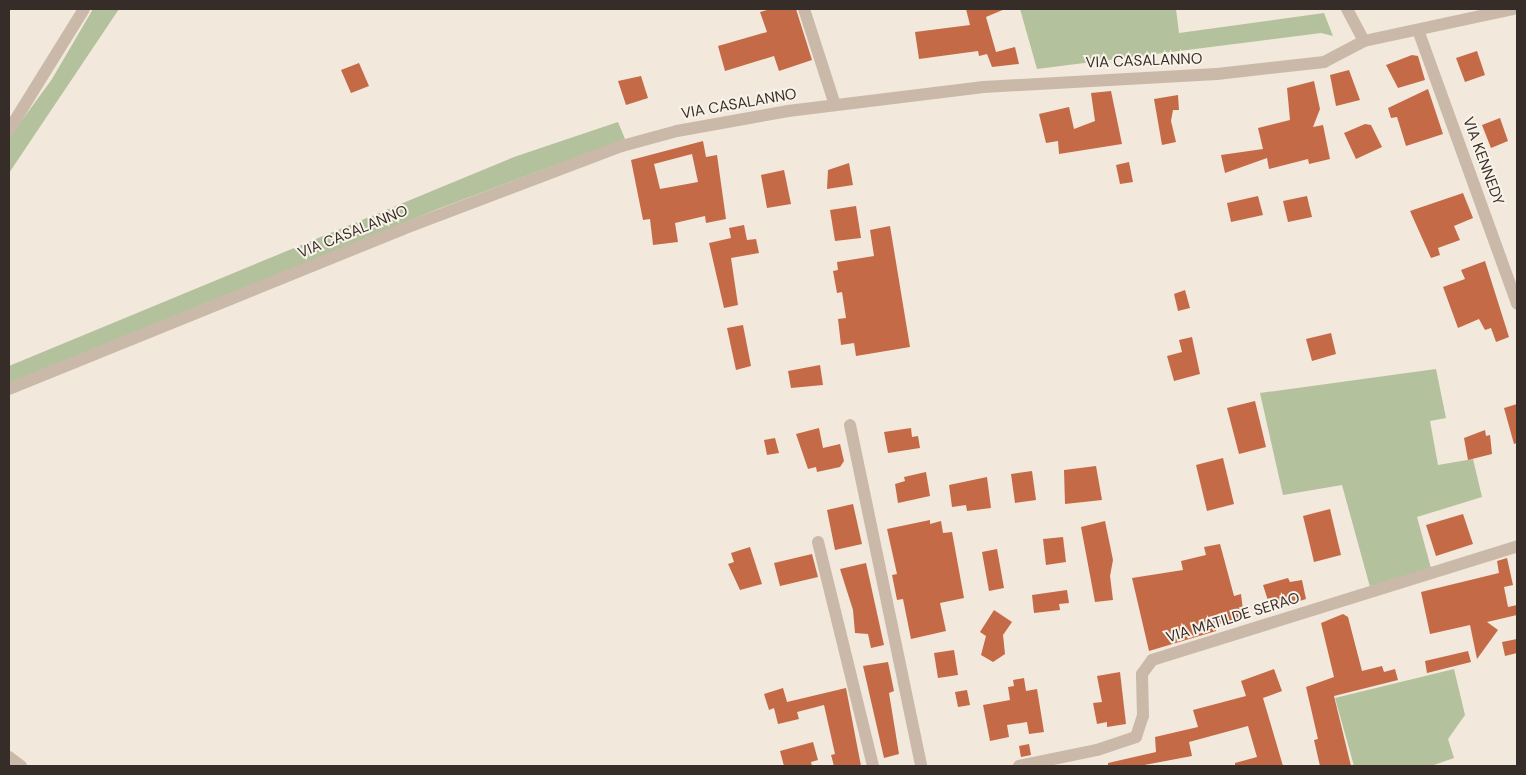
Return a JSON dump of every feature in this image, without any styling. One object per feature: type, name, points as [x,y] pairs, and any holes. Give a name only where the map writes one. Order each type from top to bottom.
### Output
[{"type":"street","points":[[9,130],[84,9]]},
{"type":"street","points":[[804,9],[835,105]]},
{"type":"street","points":[[1348,9],[1364,41]]},
{"type":"street","name":"VIA CASALANNO","points":[[9,389],[402,229],[622,146],[677,131],[835,105],[1030,82],[1165,78],[1324,62],[1364,41],[1513,9]]},
{"type":"street","name":"VIA KENNEDY","points":[[1418,30],[1517,304]]},
{"type":"street","points":[[850,425],[921,766]]},
{"type":"street","points":[[818,542],[873,766]]},
{"type":"street","name":"VIA MATILDE SERAO","points":[[1019,766],[1097,750],[1136,737],[1143,716],[1142,674],[1152,660],[1517,546]]},
{"type":"street","points":[[9,757],[20,766]]},
{"type":"green space","points":[[93,9],[119,9],[9,173],[9,138],[52,79]]},
{"type":"green space","points":[[1020,9],[1176,9],[1179,33],[1324,13],[1333,36],[1321,33],[1037,69]]},
{"type":"green space","points":[[618,122],[625,139],[438,209],[9,383],[9,366],[514,157]]},
{"type":"green space","points":[[1436,369],[1446,418],[1430,421],[1438,465],[1473,459],[1482,497],[1417,517],[1431,568],[1370,587],[1342,485],[1283,495],[1260,393]]},
{"type":"green space","points":[[1454,669],[1465,715],[1448,739],[1454,758],[1431,766],[1354,766],[1335,698]]},
{"type":"building","points":[[770,9],[796,9],[812,60],[779,71],[774,56],[725,71],[718,46],[767,32],[760,12]]},
{"type":"building","points":[[966,9],[1005,9],[986,17],[996,52],[1015,47],[1019,64],[992,67],[987,54],[979,56],[978,51],[919,59],[915,32],[970,25]]},
{"type":"building","points":[[1477,51],[1485,75],[1465,82],[1456,58]]},
{"type":"building","points":[[1412,55],[1418,56],[1425,80],[1398,88],[1386,65]]},
{"type":"building","points":[[359,63],[369,86],[351,93],[341,70]]},
{"type":"building","points":[[1349,70],[1360,100],[1336,106],[1330,75]]},
{"type":"building","points":[[641,76],[648,98],[626,105],[618,81]]},
{"type":"building","points":[[1314,81],[1320,109],[1313,127],[1323,125],[1330,159],[1309,164],[1308,159],[1269,169],[1267,158],[1225,173],[1221,155],[1263,149],[1258,128],[1290,120],[1287,88]]},
{"type":"building","points":[[1428,89],[1443,134],[1406,146],[1397,117],[1391,118],[1388,108]]},
{"type":"building","points":[[1111,91],[1122,144],[1059,154],[1058,141],[1046,143],[1039,114],[1069,107],[1074,129],[1095,121],[1091,93]]},
{"type":"building","points":[[1178,95],[1179,110],[1173,110],[1171,121],[1176,142],[1162,145],[1154,99]]},
{"type":"building","points":[[1500,118],[1508,141],[1491,148],[1482,125]]},
{"type":"building","points":[[1365,124],[1371,125],[1382,147],[1356,159],[1344,133]]},
{"type":"building","points":[[703,141],[706,157],[717,155],[726,219],[706,223],[705,216],[675,223],[678,242],[653,245],[650,219],[643,220],[631,160]],"holes":[[[692,154],[698,182],[660,189],[654,164]]]},
{"type":"building","points":[[1129,162],[1133,182],[1120,184],[1116,165]]},
{"type":"building","points":[[849,163],[853,185],[827,189],[828,170]]},
{"type":"building","points":[[784,170],[791,204],[767,208],[761,175]]},
{"type":"building","points":[[1463,193],[1473,218],[1454,226],[1460,240],[1438,248],[1440,255],[1431,258],[1410,211]]},
{"type":"building","points":[[1258,196],[1263,215],[1231,222],[1227,203]]},
{"type":"building","points":[[1307,196],[1312,217],[1288,222],[1283,201]]},
{"type":"building","points":[[856,206],[861,238],[835,241],[830,210]]},
{"type":"building","points":[[744,225],[747,240],[756,239],[759,253],[731,258],[738,305],[724,308],[709,243],[731,238],[729,228]]},
{"type":"building","points":[[890,226],[910,347],[856,356],[854,343],[841,345],[838,319],[846,318],[842,292],[837,293],[833,271],[838,270],[837,262],[874,256],[870,230]]},
{"type":"building","points":[[1485,261],[1509,337],[1496,342],[1491,328],[1485,330],[1479,319],[1458,328],[1443,287],[1465,279],[1461,270]]},
{"type":"building","points":[[1185,290],[1190,308],[1178,311],[1174,294]]},
{"type":"building","points":[[743,325],[751,366],[736,370],[727,328]]},
{"type":"building","points":[[1331,333],[1336,354],[1312,361],[1306,339]]},
{"type":"building","points":[[1192,337],[1200,374],[1174,381],[1167,356],[1182,352],[1179,340]]},
{"type":"building","points":[[820,365],[823,385],[791,388],[788,371]]},
{"type":"building","points":[[1255,401],[1266,447],[1239,454],[1227,408]]},
{"type":"building","points":[[1517,404],[1517,443],[1514,444],[1504,408]]},
{"type":"building","points":[[819,428],[823,448],[840,444],[844,461],[840,467],[817,472],[816,467],[808,469],[796,434]]},
{"type":"building","points":[[911,428],[912,437],[918,436],[920,448],[888,453],[884,432]]},
{"type":"building","points":[[1485,430],[1486,436],[1490,435],[1492,454],[1468,460],[1464,438]]},
{"type":"building","points":[[775,438],[779,453],[767,455],[764,440]]},
{"type":"building","points":[[1223,458],[1234,504],[1207,511],[1196,465]]},
{"type":"building","points":[[1096,466],[1102,500],[1065,504],[1064,470]]},
{"type":"building","points":[[1032,471],[1036,500],[1015,503],[1011,474]]},
{"type":"building","points":[[926,472],[930,496],[898,503],[895,484],[905,481],[904,477]]},
{"type":"building","points":[[987,477],[991,508],[967,511],[966,505],[952,507],[949,485]]},
{"type":"building","points":[[853,504],[862,544],[835,550],[827,510]]},
{"type":"building","points":[[1330,509],[1341,555],[1314,562],[1303,516]]},
{"type":"building","points":[[1463,514],[1473,544],[1436,556],[1426,525]]},
{"type":"building","points":[[930,520],[930,524],[941,521],[943,533],[952,532],[964,598],[940,603],[946,631],[911,639],[903,599],[897,600],[892,575],[897,574],[887,529]]},
{"type":"building","points":[[1105,521],[1113,560],[1110,576],[1113,600],[1095,602],[1081,527]]},
{"type":"building","points":[[1063,537],[1066,562],[1046,565],[1043,539]]},
{"type":"building","points":[[1220,544],[1234,596],[1241,594],[1244,618],[1215,625],[1216,631],[1149,651],[1132,578],[1183,570],[1181,561],[1206,555],[1204,547]]},
{"type":"building","points":[[750,547],[762,584],[740,590],[728,564],[734,562],[731,553]]},
{"type":"building","points":[[997,549],[1004,588],[989,591],[982,552]]},
{"type":"building","points":[[812,554],[818,577],[780,586],[774,563]]},
{"type":"building","points":[[1507,558],[1513,585],[1504,587],[1508,607],[1517,605],[1517,615],[1487,622],[1498,630],[1477,659],[1470,625],[1430,634],[1421,592],[1499,573],[1497,561]]},
{"type":"building","points":[[866,563],[884,645],[871,648],[868,634],[855,633],[853,610],[840,569]]},
{"type":"building","points":[[1288,578],[1290,582],[1302,580],[1306,599],[1271,610],[1263,585]]},
{"type":"building","points":[[1067,590],[1069,603],[1059,604],[1060,610],[1034,613],[1032,595]]},
{"type":"building","points":[[994,610],[1012,622],[1003,635],[1005,654],[993,662],[981,655],[986,636],[980,632]]},
{"type":"building","points":[[1343,614],[1348,617],[1362,671],[1382,666],[1384,672],[1395,669],[1398,680],[1334,696],[1351,766],[1320,766],[1314,740],[1318,739],[1306,687],[1334,677],[1321,623]]},
{"type":"building","points":[[1517,639],[1517,653],[1505,656],[1502,642]]},
{"type":"building","points":[[954,650],[958,675],[938,678],[934,653]]},
{"type":"building","points":[[1468,651],[1471,662],[1427,673],[1425,661]]},
{"type":"building","points":[[888,662],[894,691],[889,693],[899,754],[884,758],[863,666]]},
{"type":"building","points":[[1274,669],[1282,691],[1263,698],[1283,766],[1235,766],[1235,763],[1257,757],[1248,726],[1189,742],[1192,756],[1139,766],[1108,766],[1108,763],[1156,752],[1155,737],[1198,727],[1193,710],[1246,696],[1241,681]]},
{"type":"building","points":[[1120,672],[1126,724],[1107,727],[1107,722],[1097,724],[1093,703],[1102,702],[1097,676]]},
{"type":"building","points":[[1024,678],[1026,691],[1037,689],[1044,732],[1029,734],[1027,722],[1007,725],[1009,737],[990,741],[983,705],[1010,700],[1008,687],[1014,686],[1013,680]]},
{"type":"building","points":[[783,688],[787,702],[846,688],[861,766],[834,766],[831,755],[835,754],[824,705],[797,712],[799,719],[778,724],[774,708],[769,710],[764,694]]},
{"type":"building","points":[[967,690],[970,705],[958,707],[955,692]]},
{"type":"building","points":[[813,742],[818,760],[811,762],[812,766],[784,766],[780,751]]},
{"type":"building","points":[[1029,744],[1031,755],[1021,757],[1019,746]]}]
